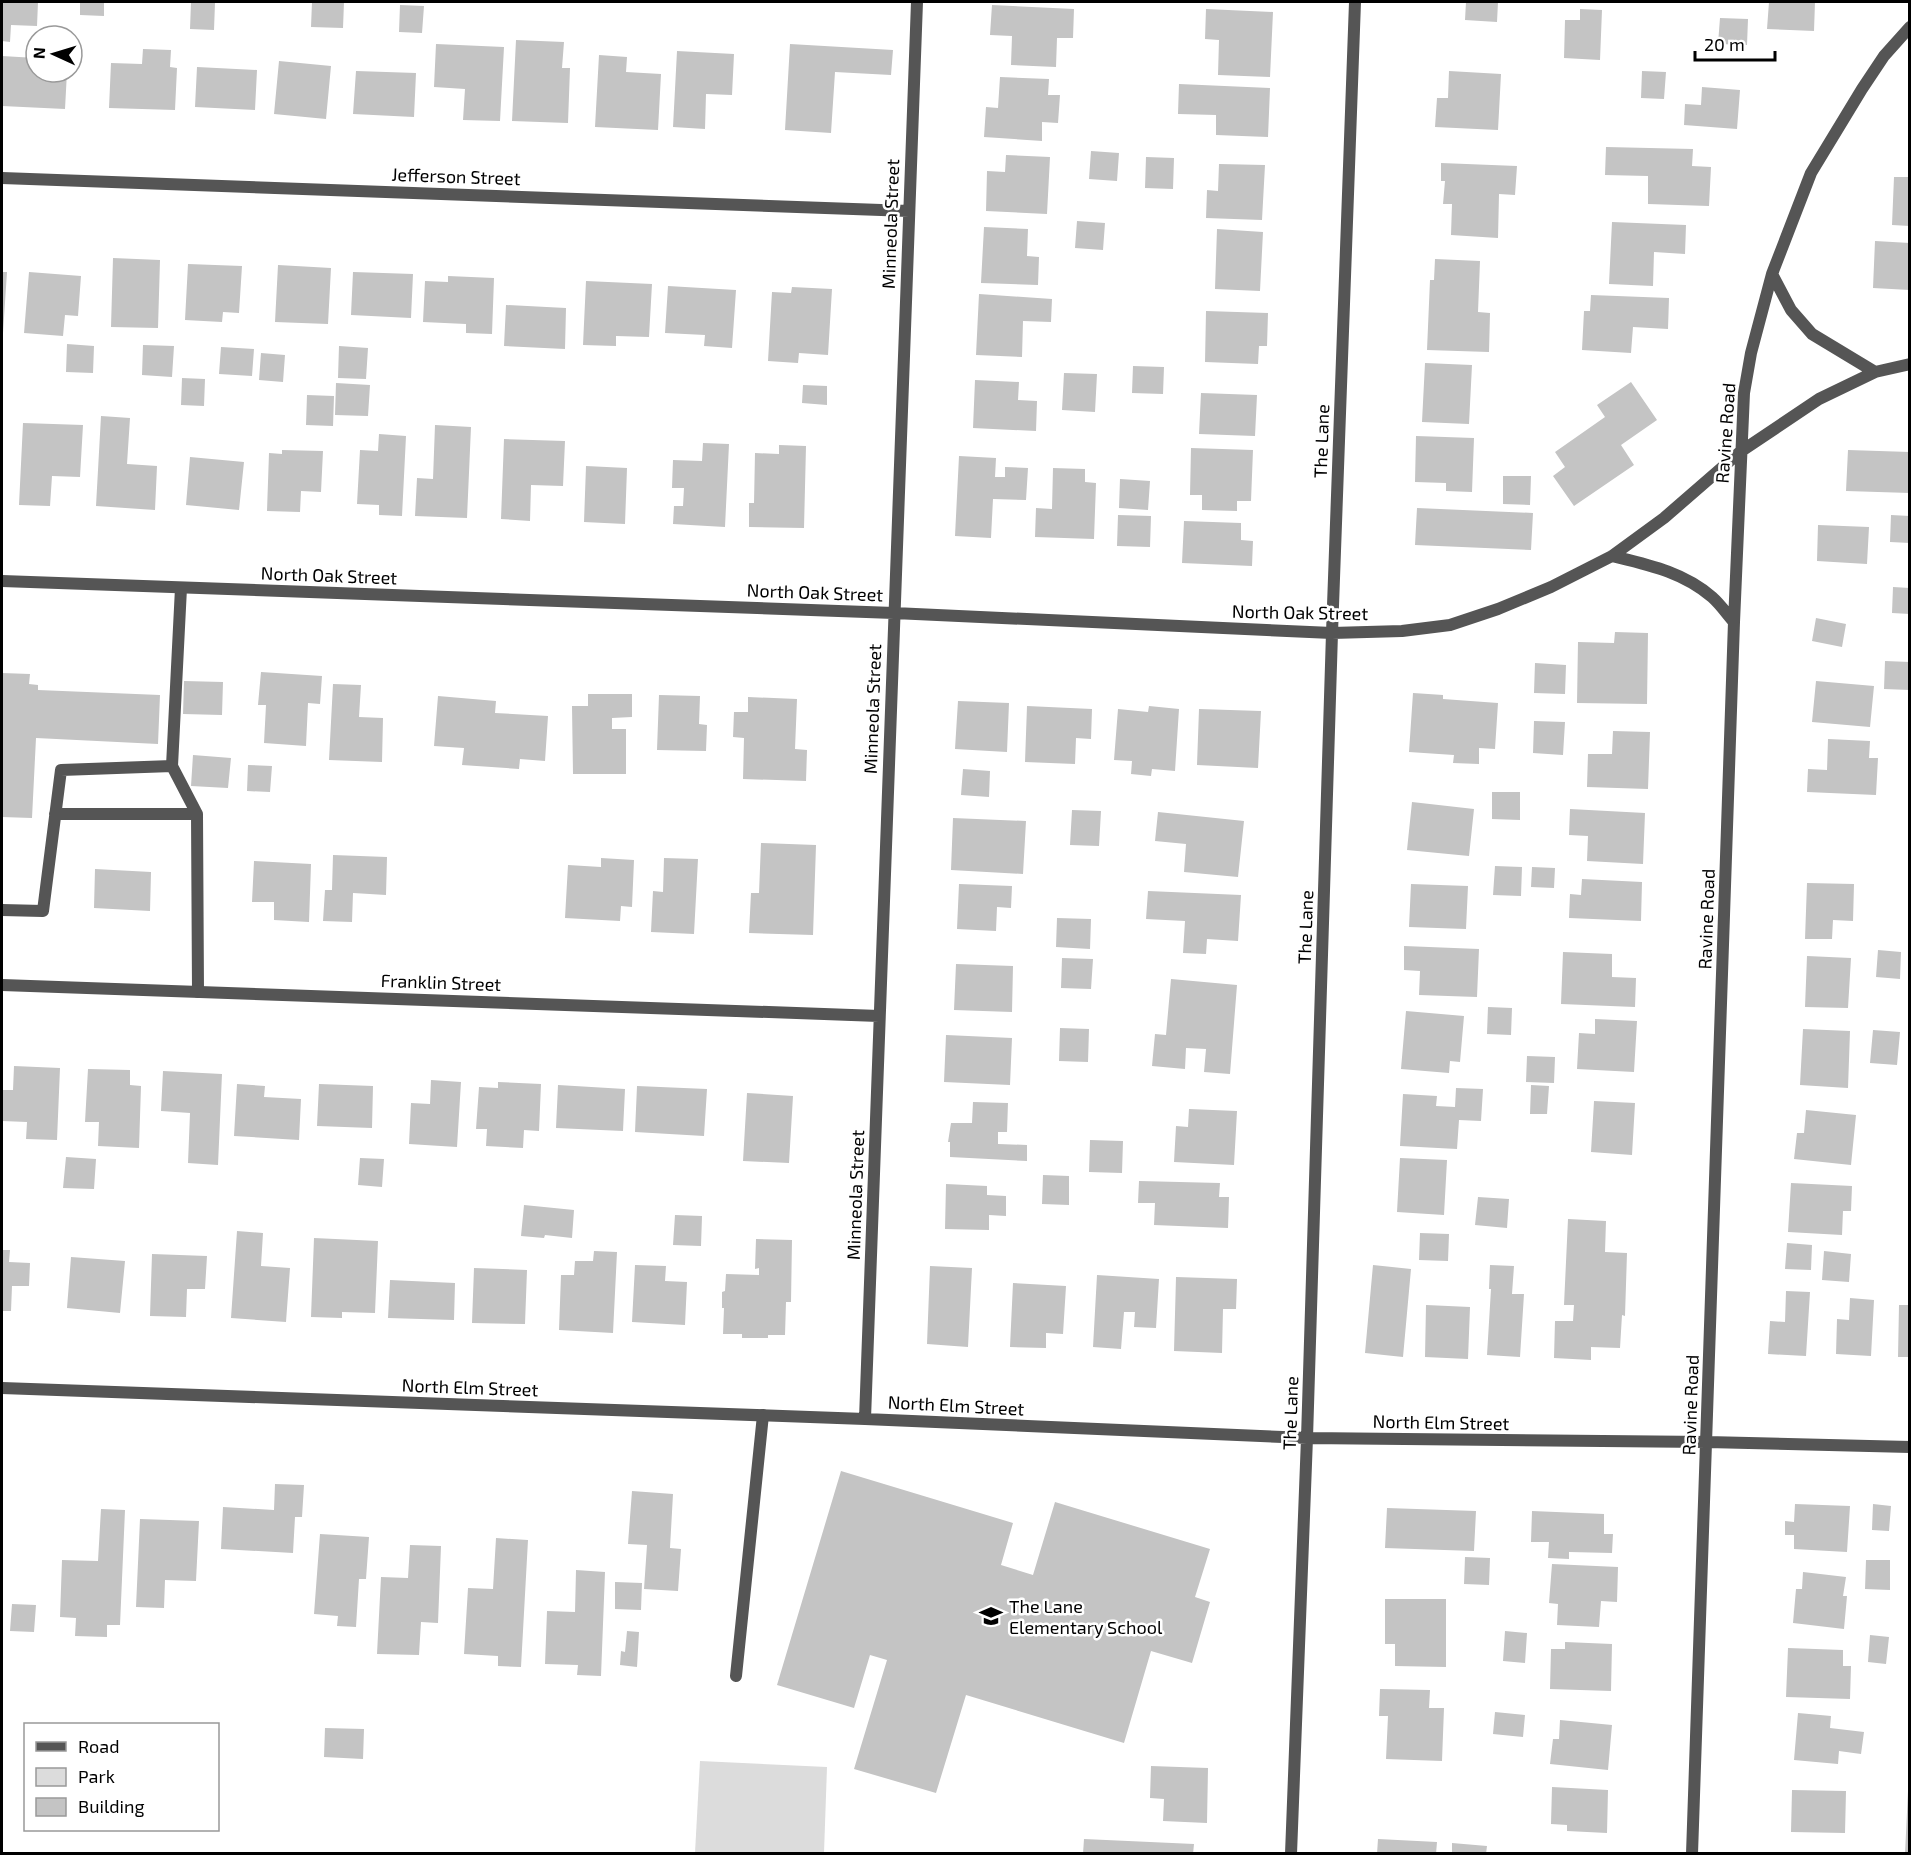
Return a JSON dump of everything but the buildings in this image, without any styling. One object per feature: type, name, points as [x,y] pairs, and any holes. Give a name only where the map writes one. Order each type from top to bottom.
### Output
[{"type":"street","name":"Minneola Street","points":[[865,1419],[917,2]]},
{"type":"street","name":"The Lane","points":[[1291,1854],[1355,2]]},
{"type":"street","name":"Ravine Road","points":[[1692,1854],[1740,452],[1744,393],[1749,363],[1772,274],[1811,173],[1884,56],[1910,27]]},
{"type":"street","name":"Jefferson Street","points":[[2,178],[909,211]]},
{"type":"street","points":[[1772,274],[1791,309],[1812,334],[1875,372]]},
{"type":"street","name":"North Oak Street","points":[[2,582],[894,613],[1332,633],[1402,632],[1449,625],[1498,609],[1551,587],[1612,556],[1664,518],[1740,452],[1819,399],[1875,372],[1910,364]]},
{"type":"street","points":[[1612,556],[1663,568],[1688,581],[1712,597],[1734,622]]},
{"type":"street","points":[[181,588],[172,766],[197,814],[198,992]]},
{"type":"street","points":[[2,910],[43,911],[61,770],[172,766]]},
{"type":"street","points":[[55,814],[197,814]]},
{"type":"street","name":"Franklin Street","points":[[2,985],[879,1016]]},
{"type":"street","name":"North Elm Street","points":[[2,1388],[763,1415],[1307,1438],[1707,1442],[1910,1447]]},
{"type":"street","points":[[736,1676],[763,1415]]},
{"type":"green space","points":[[700,1761],[827,1767],[824,1853],[695,1853]]},
{"type":"place","name":"The Lane Elementary School","points":[[991,1616]]}]
